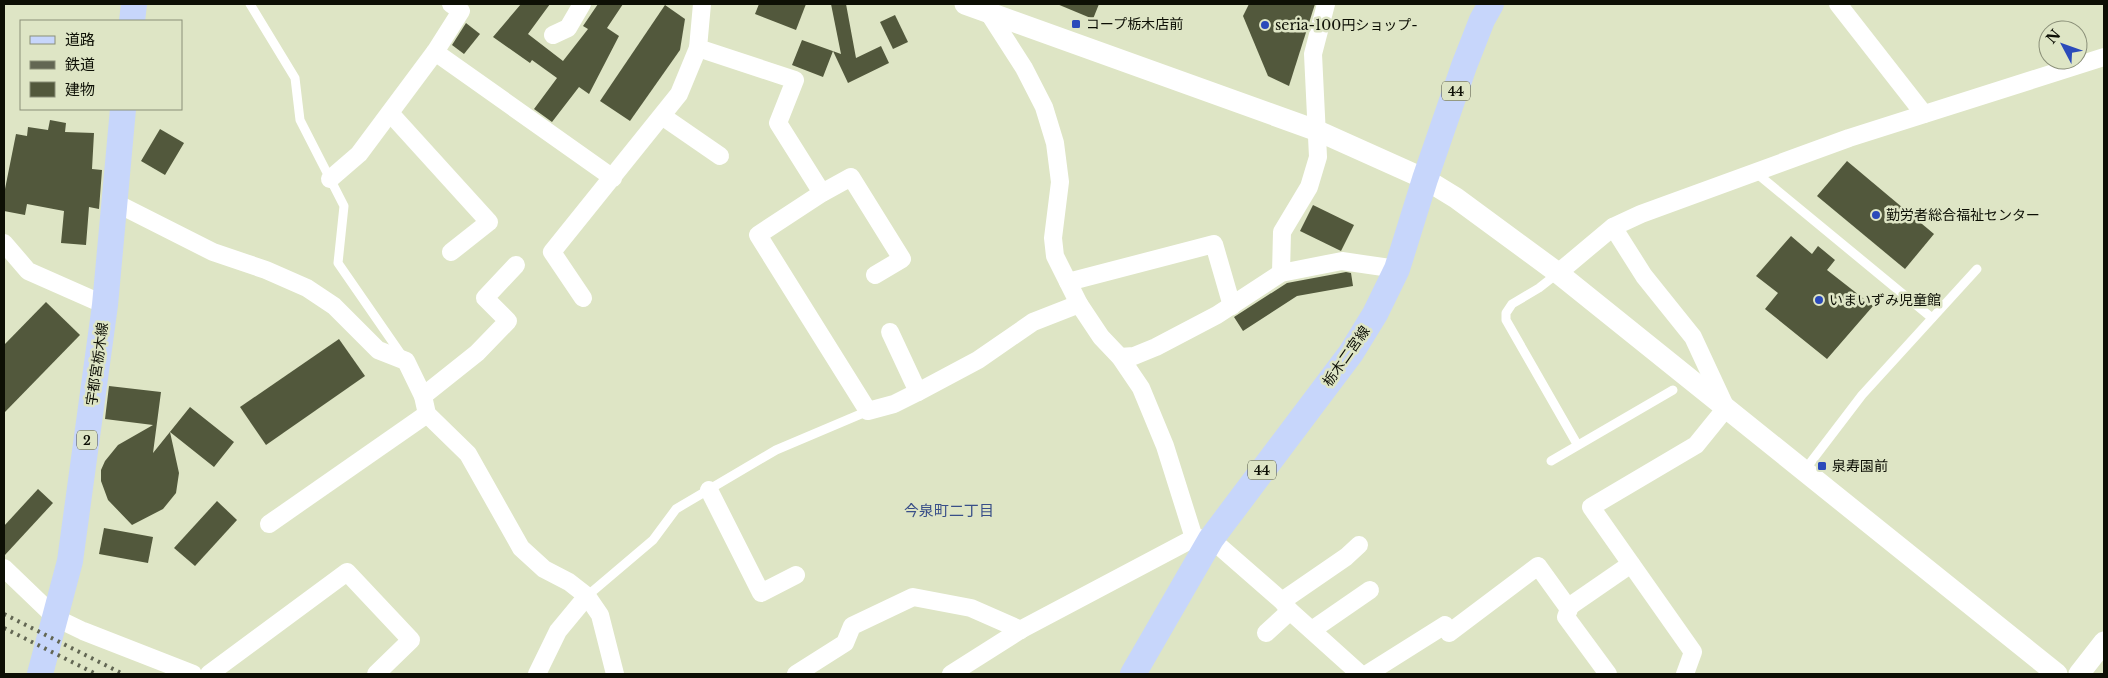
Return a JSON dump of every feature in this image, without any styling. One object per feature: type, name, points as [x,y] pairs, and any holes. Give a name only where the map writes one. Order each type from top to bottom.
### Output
[{"type":"main road","points":[[132,20],[134,4]]},
{"type":"main road","name":"栃木二宮線","points":[[1133,674],[1203,539],[1351,353],[1375,314],[1397,269],[1464,66],[1492,4]]},
{"type":"main road","name":"宇都宮栃木線","points":[[40,674],[70,561],[105,305],[123,110]]},
{"type":"street","points":[[330,179],[359,154],[435,52],[462,11],[451,4]]},
{"type":"street","points":[[553,35],[568,28],[582,4]]},
{"type":"street","points":[[582,298],[552,252],[679,94],[698,48],[702,4]]},
{"type":"street","points":[[1281,273],[1282,232],[1314,176],[1318,157],[1313,54],[1326,4]]},
{"type":"street","points":[[1838,4],[1924,114]]},
{"type":"street","points":[[978,7],[1318,131],[1425,180],[1484,217],[1558,272],[2057,674]]},
{"type":"street","points":[[978,7],[1024,68],[1040,99],[1055,143],[1060,182],[1053,238],[1055,256],[1079,304],[1101,337],[1120,357],[1141,388],[1203,539],[1286,606],[1360,674]]},
{"type":"street","points":[[698,48],[795,80],[778,123],[822,193]]},
{"type":"street","points":[[435,52],[613,178]]},
{"type":"street","points":[[1558,272],[1613,227],[1641,214],[1755,172],[1924,114],[2104,57]]},
{"type":"street","points":[[390,113],[489,222],[451,252]]},
{"type":"street","points":[[662,116],[720,156]]},
{"type":"street","points":[[874,275],[902,258],[851,177],[822,193],[758,235],[868,411],[894,404],[918,392],[978,360],[1033,322],[1079,304]]},
{"type":"street","points":[[114,202],[213,252],[266,270],[307,288],[334,306],[378,350],[406,361],[423,396],[427,414],[468,454],[521,548],[544,569],[569,582],[587,596],[600,615],[615,674]]},
{"type":"street","points":[[1613,227],[1644,276],[1693,337],[1726,408]]},
{"type":"street","points":[[4,243],[28,271],[105,305]]},
{"type":"street","points":[[1068,282],[1214,244],[1232,306]]},
{"type":"street","points":[[1120,357],[1134,356],[1156,347],[1232,306],[1281,273],[1342,261],[1371,263],[1397,269]]},
{"type":"street","points":[[423,396],[477,353],[508,321],[485,298],[516,265]]},
{"type":"street","points":[[890,332],[918,392]]},
{"type":"street","points":[[1685,674],[1693,652],[1591,507],[1696,445],[1726,408]]},
{"type":"street","points":[[269,524],[427,414]]},
{"type":"street","points":[[709,490],[761,592],[796,575]]},
{"type":"street","points":[[951,674],[1021,630],[1203,539]]},
{"type":"street","points":[[1266,633],[1286,606],[1359,545]]},
{"type":"street","points":[[1608,674],[1566,617],[1570,606],[1632,564]]},
{"type":"street","points":[[1367,674],[1446,625],[1449,633],[1538,566],[1569,609]]},
{"type":"street","points":[[4,568],[56,618],[83,631],[193,674]]},
{"type":"street","points":[[209,674],[347,572],[411,640],[376,674]]},
{"type":"street","points":[[1312,630],[1370,590]]},
{"type":"street","points":[[536,674],[558,631],[587,596]]},
{"type":"street","points":[[796,674],[845,643],[852,626],[913,597],[971,608],[1021,630]]},
{"type":"street","points":[[2079,674],[2104,642]]},
{"type":"lane","points":[[250,4],[294,78],[300,120],[344,206],[338,263],[406,361]]},
{"type":"lane","points":[[1755,172],[1932,318]]},
{"type":"lane","points":[[1804,471],[1862,395],[1977,269]]},
{"type":"lane","points":[[1558,272],[1539,288],[1512,304],[1506,313],[1506,320],[1577,444]]},
{"type":"lane","points":[[1551,461],[1577,444],[1673,390]]},
{"type":"lane","points":[[587,596],[653,540],[676,509],[776,450],[868,411]]},
{"type":"building","points":[[521,4],[550,4],[528,34],[563,61],[588,29],[583,26],[598,4],[623,4],[607,28],[619,36],[589,94],[579,87],[552,122],[534,109],[557,78],[532,60],[530,63],[493,37]]},
{"type":"building","points":[[759,4],[806,4],[796,30],[755,14]]},
{"type":"building","points":[[831,4],[846,4],[856,58],[881,46],[889,63],[848,83],[833,51],[841,54]]},
{"type":"building","points":[[1057,4],[1099,4],[1093,19]]},
{"type":"building","points":[[1249,4],[1315,4],[1289,86],[1268,76],[1243,16]]},
{"type":"building","points":[[665,5],[685,19],[680,50],[630,121],[600,101]]},
{"type":"building","points":[[895,15],[908,42],[893,49],[880,22]]},
{"type":"building","points":[[466,23],[480,34],[464,54],[452,45]]},
{"type":"building","points":[[802,40],[833,51],[823,77],[792,65]]},
{"type":"building","points":[[50,120],[66,123],[65,132],[94,133],[92,169],[102,170],[99,209],[89,207],[86,245],[61,243],[64,211],[27,204],[25,215],[4,211],[4,194],[16,134],[27,136],[28,127],[48,130]]},
{"type":"building","points":[[160,129],[184,143],[165,175],[141,161]]},
{"type":"building","name":"勤労者総合福祉センター","points":[[1847,161],[1934,234],[1905,269],[1817,196]]},
{"type":"building","points":[[1313,205],[1354,225],[1341,251],[1300,231]]},
{"type":"building","name":"いまいずみ児童館","points":[[1791,236],[1812,254],[1818,246],[1835,260],[1827,270],[1873,306],[1827,359],[1765,309],[1778,293],[1756,276]]},
{"type":"building","points":[[1346,272],[1351,273],[1353,286],[1297,296],[1243,331],[1234,317],[1287,283]]},
{"type":"building","points":[[46,302],[80,335],[4,413],[4,345]]},
{"type":"building","points":[[339,339],[365,376],[266,445],[240,407]]},
{"type":"building","points":[[109,386],[161,392],[153,453],[190,407],[234,442],[214,467],[170,432],[179,473],[176,493],[163,509],[132,525],[108,500],[101,481],[101,470],[105,461],[118,445],[153,425],[105,419]]},
{"type":"building","points":[[38,489],[53,503],[4,556],[4,526]]},
{"type":"building","points":[[217,501],[237,520],[195,566],[174,548]]},
{"type":"building","points":[[104,528],[153,537],[148,563],[99,554]]},
{"type":"railway","points":[[4,614],[123,674]]},
{"type":"railway","points":[[4,628],[96,674]]},
{"type":"place","name":"コープ栃木店前","points":[[1076,24]]},
{"type":"place","name":"seria-100円ショップ-","points":[[1265,25]]},
{"type":"place","name":"勤労者総合福祉センター","points":[[1876,215]]},
{"type":"place","name":"いまいずみ児童館","points":[[1819,300]]},
{"type":"place","name":"泉寿園前","points":[[1822,466]]},
{"type":"district","name":"今泉町二丁目","points":[[949,510]]}]
